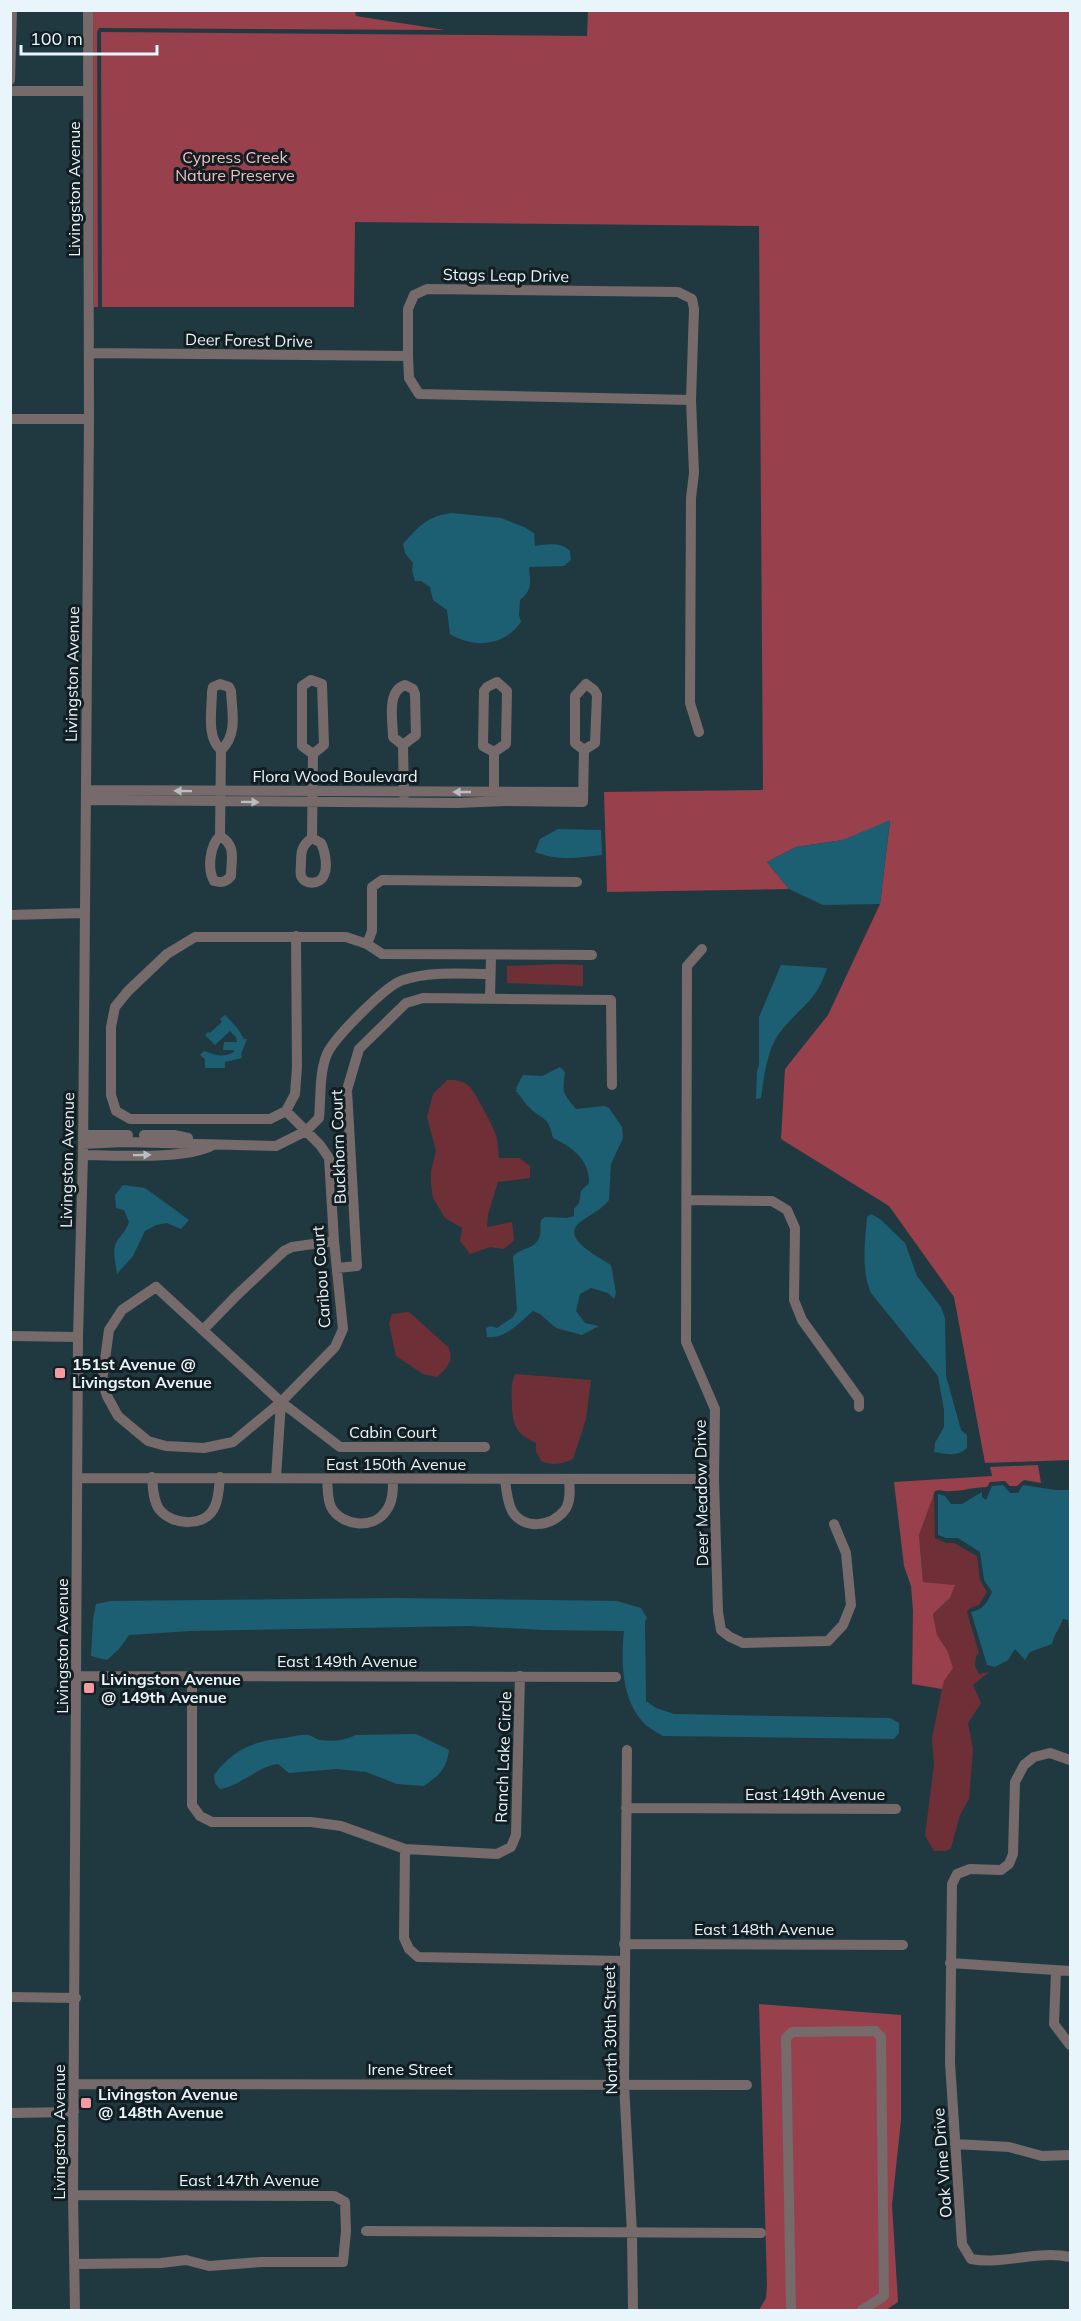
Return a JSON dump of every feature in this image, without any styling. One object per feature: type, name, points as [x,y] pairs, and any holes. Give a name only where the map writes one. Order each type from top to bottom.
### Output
[{"type":"street","points":[[10,80],[12,10]]},
{"type":"street","name":"Livingston Avenue","points":[[75,2310],[73,2195],[76,1998],[78,1337],[83,1144],[89,419],[88,10]]},
{"type":"street","points":[[10,91],[88,91]]},
{"type":"street","name":"Stags Leap Drive","points":[[692,400],[419,394],[409,378],[408,309],[414,295],[428,289],[678,292],[692,299],[694,309],[692,400],[694,473],[691,498],[690,703],[699,732]]},
{"type":"street","name":"Deer Forest Drive","points":[[89,353],[408,356]]},
{"type":"street","points":[[10,419],[89,419]]},
{"type":"street","points":[[312,838],[313,754],[324,745],[322,684],[311,680],[302,686],[302,746],[313,754]]},
{"type":"street","points":[[497,682],[507,691],[506,744],[494,752],[483,746],[484,691],[497,682]]},
{"type":"street","points":[[220,837],[221,750],[229,743],[233,735],[231,691],[229,687],[220,684],[213,687],[212,692],[212,735],[214,744],[221,750]]},
{"type":"street","points":[[586,684],[597,695],[595,743],[584,750],[575,743],[575,696],[586,684]]},
{"type":"street","points":[[405,685],[413,689],[415,694],[416,735],[403,745],[393,737],[393,696],[401,686],[405,685]]},
{"type":"street","points":[[403,745],[404,796]]},
{"type":"street","name":"Flora Wood Boulevard","points":[[86,795],[404,796],[457,803],[494,797],[583,797],[584,750]]},
{"type":"street","points":[[494,752],[494,797]]},
{"type":"street","points":[[367,944],[372,931],[372,887],[382,880],[577,882]]},
{"type":"street","points":[[10,915],[84,913]]},
{"type":"street","points":[[296,936],[296,1085],[295,1094],[286,1111],[270,1119],[130,1119],[116,1111],[111,1095],[111,1027],[114,1007],[167,954],[195,937],[296,936],[346,937],[367,944],[382,954],[592,955]]},
{"type":"street","name":"Deer Meadow Drive","points":[[702,949],[687,966],[686,1342],[715,1409],[714,1479],[718,1612],[721,1630],[743,1643],[828,1641],[843,1625],[851,1605],[846,1553],[834,1524]]},
{"type":"street","points":[[489,998],[491,956]]},
{"type":"street","points":[[83,1144],[174,1135],[214,1145],[276,1146],[306,1131],[319,1118],[327,1053],[368,1005],[400,980],[427,975],[490,974]]},
{"type":"street","name":"Buckhorn Court","points":[[337,1268],[357,1266],[347,1090],[359,1049],[406,1003],[423,998],[611,1000],[612,1085]]},
{"type":"street","name":"Caribou Court","points":[[203,1330],[156,1287],[122,1310],[109,1330],[102,1381],[107,1396],[118,1416],[148,1441],[166,1446],[204,1448],[233,1442],[281,1402],[335,1347],[343,1329],[329,1158],[320,1145],[286,1111]]},
{"type":"street","points":[[83,1144],[183,1154],[201,1151],[214,1145]]},
{"type":"street","points":[[687,1200],[772,1201],[787,1210],[795,1228],[794,1300],[802,1320],[859,1399],[859,1407]]},
{"type":"street","points":[[203,1330],[284,1251],[292,1246],[334,1241]]},
{"type":"street","name":"Cabin Court","points":[[203,1330],[281,1402],[340,1447],[485,1447]]},
{"type":"street","points":[[10,1336],[78,1337]]},
{"type":"street","points":[[276,1478],[281,1402]]},
{"type":"street","points":[[152,1477],[154,1496],[160,1511],[167,1517],[185,1523],[203,1518],[215,1507],[220,1477]]},
{"type":"street","name":"East 150th Avenue","points":[[78,1478],[714,1479]]},
{"type":"street","points":[[327,1479],[332,1508],[345,1521],[355,1523],[369,1522],[386,1512],[392,1501],[393,1480]]},
{"type":"street","points":[[505,1479],[507,1497],[513,1512],[524,1521],[541,1526],[554,1521],[566,1510],[570,1497],[570,1480]]},
{"type":"street","name":"East 149th Avenue","points":[[77,1676],[616,1677]]},
{"type":"street","name":"Ranch Lake Circle","points":[[192,1677],[192,1805],[200,1815],[212,1822],[311,1822],[341,1826],[405,1849],[497,1854],[511,1847],[516,1835],[520,1676]]},
{"type":"street","name":"North 30th Street","points":[[627,1750],[624,2084],[632,2233],[633,2310]]},
{"type":"street","name":"Oak Vine Drive","points":[[1071,1760],[1050,1753],[1034,1757],[1023,1765],[1015,1782],[1013,1854],[1009,1864],[1001,1870],[970,1869],[957,1874],[952,1884],[950,1963],[950,2063],[962,2244],[971,2259],[987,2262],[1018,2256],[1071,2257]]},
{"type":"street","name":"East 149th Avenue","points":[[626,1808],[896,1809]]},
{"type":"street","points":[[405,1849],[404,1938],[409,1949],[418,1957],[624,1961]]},
{"type":"street","name":"East 148th Avenue","points":[[624,1944],[903,1945]]},
{"type":"street","points":[[950,1963],[1071,1971]]},
{"type":"street","points":[[1056,1971],[1054,2024],[1071,2045]]},
{"type":"street","points":[[10,1997],[76,1998]]},
{"type":"street","points":[[791,2310],[786,2038],[792,2032],[874,2031],[881,2037],[884,2296],[862,2310]]},
{"type":"street","name":"Irene Street","points":[[74,2084],[747,2085]]},
{"type":"street","points":[[10,2113],[74,2112]]},
{"type":"street","points":[[955,2144],[1009,2147],[1042,2156],[1071,2155]]},
{"type":"street","name":"East 147th Avenue","points":[[73,2195],[334,2196],[345,2202],[346,2231],[343,2262],[261,2262],[208,2265],[186,2260],[161,2263],[75,2264]]},
{"type":"street","points":[[366,2231],[761,2233]]},
{"type":"shaded area","points":[[583,965],[583,986],[507,983],[507,966]]},
{"type":"shaded area","points":[[447,1080],[461,1081],[472,1089],[494,1131],[499,1158],[519,1158],[530,1166],[530,1178],[498,1182],[488,1214],[487,1227],[512,1222],[514,1240],[504,1249],[490,1247],[470,1254],[460,1241],[462,1228],[445,1218],[433,1198],[431,1171],[436,1151],[427,1117],[433,1094]]},
{"type":"shaded area","points":[[409,1312],[448,1347],[450,1360],[447,1367],[437,1377],[423,1374],[396,1356],[389,1324],[392,1314]]},
{"type":"shaded area","points":[[515,1374],[591,1380],[586,1419],[573,1459],[558,1464],[541,1461],[536,1451],[536,1443],[517,1429],[512,1407],[512,1386]]},
{"type":"shaded area","points":[[932,1496],[934,1496],[935,1538],[946,1543],[954,1543],[977,1556],[980,1580],[987,1592],[979,1605],[970,1608],[967,1612],[979,1653],[976,1656],[975,1666],[979,1674],[989,1672],[973,1685],[981,1703],[968,1723],[973,1749],[969,1799],[960,1815],[951,1848],[946,1851],[934,1851],[925,1836],[934,1764],[932,1738],[947,1650],[937,1635],[933,1614],[950,1598],[954,1585],[923,1582],[919,1535]]},
{"type":"green space","points":[[93,11],[355,11],[356,16],[445,30],[99,28],[97,32],[98,307],[94,307]]},
{"type":"green space","name":"Cypress Creek Nature Preserve","points":[[588,11],[1070,11],[1070,1460],[985,1463],[954,1297],[889,1206],[781,1139],[785,1069],[828,1015],[880,904],[890,821],[843,840],[796,847],[767,862],[789,889],[607,892],[604,792],[763,790],[759,226],[355,222],[354,307],[102,307],[101,32],[587,36]]},
{"type":"green space","points":[[1038,1465],[1041,1483],[1024,1480],[1017,1486],[1010,1486],[1005,1481],[990,1482],[987,1487],[935,1491],[919,1535],[923,1582],[955,1585],[950,1598],[933,1614],[937,1635],[947,1650],[953,1668],[944,1681],[942,1689],[912,1684],[911,1586],[904,1566],[894,1482],[992,1476],[990,1467]]},
{"type":"green space","points":[[759,2004],[901,2015],[901,2120],[892,2205],[898,2302],[886,2310],[759,2310],[766,2298],[767,2285]]},
{"type":"water","points":[[452,513],[501,518],[534,533],[535,546],[558,545],[570,551],[571,560],[564,566],[529,567],[529,589],[520,600],[521,622],[514,630],[498,640],[488,643],[469,642],[450,634],[447,610],[433,600],[430,587],[421,581],[415,581],[413,563],[405,553],[403,544],[430,519]]},
{"type":"water","points":[[890,820],[880,904],[823,905],[789,889],[767,862],[796,847],[843,840]]},
{"type":"water","points":[[558,829],[601,830],[602,855],[560,858],[535,852],[540,839]]},
{"type":"water","points":[[781,965],[827,968],[813,996],[776,1038],[767,1063],[761,1098],[756,1099],[759,1017]]},
{"type":"water","points":[[225,1015],[244,1039],[247,1039],[241,1054],[242,1058],[225,1062],[225,1068],[205,1068],[205,1059],[200,1055],[204,1051],[221,1056],[234,1052],[234,1050],[223,1050],[224,1042],[237,1042],[236,1037],[230,1031],[215,1045],[205,1035],[222,1022],[220,1019]]},
{"type":"water","points":[[560,1067],[565,1072],[564,1093],[576,1109],[604,1106],[609,1108],[622,1127],[623,1138],[611,1164],[609,1200],[576,1226],[574,1233],[582,1245],[611,1265],[616,1293],[614,1299],[608,1293],[591,1288],[580,1294],[576,1311],[585,1323],[599,1326],[582,1335],[556,1328],[533,1311],[506,1333],[487,1337],[486,1328],[491,1326],[497,1328],[513,1317],[517,1310],[513,1257],[536,1243],[540,1235],[541,1220],[545,1217],[574,1216],[574,1209],[579,1203],[581,1191],[589,1183],[589,1175],[583,1161],[573,1150],[553,1138],[547,1122],[528,1106],[515,1090],[523,1075],[542,1076]]},
{"type":"water","points":[[123,1185],[145,1188],[189,1220],[181,1229],[167,1223],[156,1225],[145,1231],[133,1256],[117,1274],[115,1247],[129,1222],[124,1210],[116,1208],[115,1195]]},
{"type":"water","points":[[871,1214],[880,1219],[905,1243],[917,1276],[941,1307],[945,1318],[946,1376],[961,1430],[967,1435],[967,1448],[959,1453],[934,1452],[935,1443],[944,1427],[944,1410],[938,1376],[871,1293],[864,1256],[867,1217]]},
{"type":"water","points":[[1003,1485],[1010,1493],[1018,1493],[1023,1485],[1070,1490],[1070,1642],[1068,1620],[1063,1619],[1052,1644],[1030,1652],[1025,1660],[1015,1649],[1008,1660],[995,1667],[987,1665],[971,1612],[984,1605],[992,1592],[984,1580],[980,1552],[958,1538],[938,1535],[938,1494],[945,1496],[951,1504],[962,1504],[982,1492],[982,1497],[986,1500],[992,1486]]},
{"type":"water","points":[[396,1598],[617,1601],[641,1608],[647,1618],[645,1621],[646,1701],[656,1708],[674,1714],[890,1718],[899,1723],[899,1733],[894,1739],[663,1736],[645,1724],[630,1702],[624,1678],[624,1631],[469,1626],[190,1631],[129,1635],[107,1660],[91,1656],[96,1604],[111,1601]]},
{"type":"water","points":[[416,1734],[449,1750],[441,1771],[424,1786],[397,1784],[366,1772],[337,1769],[289,1773],[278,1764],[228,1787],[220,1789],[215,1783],[214,1775],[229,1759],[245,1748],[263,1741],[302,1735],[329,1741],[356,1735]]},
{"type":"place","name":"151st Avenue @ Livingston Avenue","points":[[60,1373]]},
{"type":"place","name":"Livingston Avenue @ 149th Avenue","points":[[89,1688]]},
{"type":"place","name":"Livingston Avenue @ 148th Avenue","points":[[86,2103]]}]
